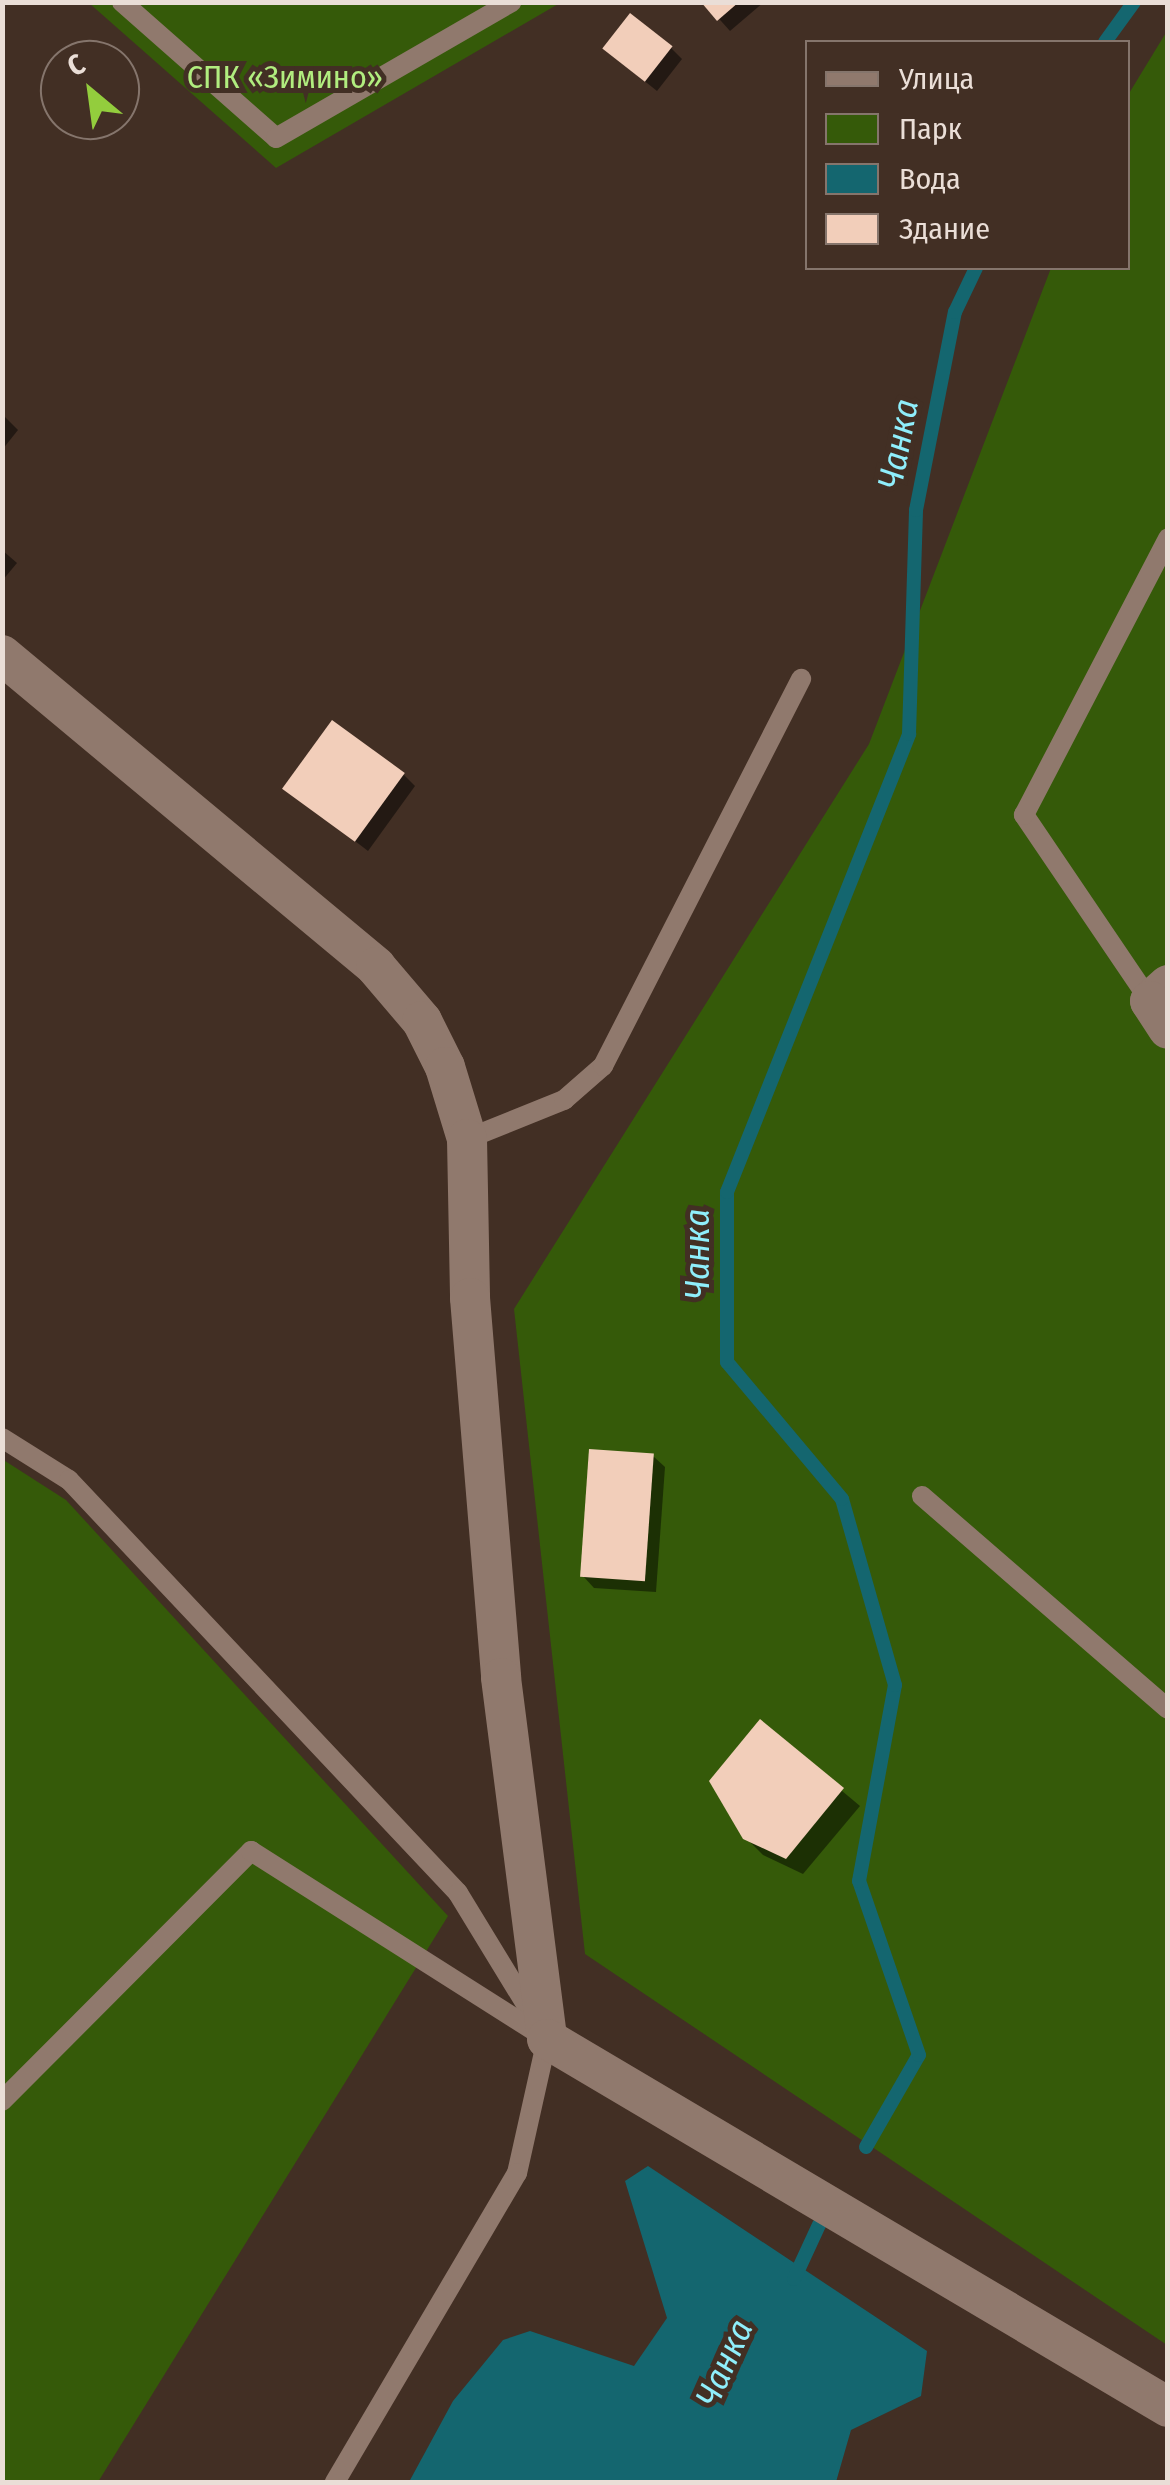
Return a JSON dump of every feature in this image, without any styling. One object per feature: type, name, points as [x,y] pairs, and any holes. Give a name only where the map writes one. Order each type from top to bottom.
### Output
[{"type":"street","points":[[2,655],[376,967],[422,1020],[445,1066],[467,1139],[469,1278],[501,1678],[547,2039],[1168,2407]]},
{"type":"lane","points":[[122,2],[276,138],[512,2]]},
{"type":"lane","points":[[1162,1005],[1024,815],[1168,538]]},
{"type":"lane","points":[[467,1139],[564,1100],[604,1066],[801,680]]},
{"type":"lane","points":[[2,1438],[69,1480],[458,1893],[547,2039],[517,2173],[335,2482]]},
{"type":"lane","points":[[922,1496],[1168,1710]]},
{"type":"lane","points":[[2,2101],[251,1852],[547,2039]]},
{"type":"green space","name":"СПК «Зимино»","points":[[89,3],[560,3],[276,168],[140,48],[140,40],[131,40]]},
{"type":"green space","points":[[1167,31],[1167,2345],[585,1954],[514,1309],[869,744],[1050,270],[1130,270],[1130,92]]},
{"type":"green space","points":[[2,1459],[66,1500],[448,1916],[98,2482],[3,2482]]},
{"type":"water","points":[[648,2166],[927,2351],[921,2396],[851,2430],[836,2482],[409,2482],[453,2401],[503,2340],[530,2331],[634,2366],[667,2318],[625,2181]]},
{"type":"building","points":[[701,2],[739,2],[717,21]]},
{"type":"building","points":[[630,13],[673,46],[645,82],[602,48]]},
{"type":"building","points":[[332,720],[405,773],[355,842],[282,789]]},
{"type":"building","points":[[589,1449],[654,1454],[645,1581],[580,1577]]},
{"type":"building","points":[[760,1719],[844,1788],[786,1859],[743,1839],[709,1781]]},
{"type":"waterway","name":"Чанка","points":[[1106,40],[1134,2]]},
{"type":"waterway","name":"Чанка","points":[[866,2147],[919,2055],[859,1881],[895,1685],[842,1499],[727,1362],[727,1192],[909,734],[916,510],[955,312],[975,270]]},
{"type":"waterway","name":"Чанка","points":[[794,2279],[819,2225]]}]
